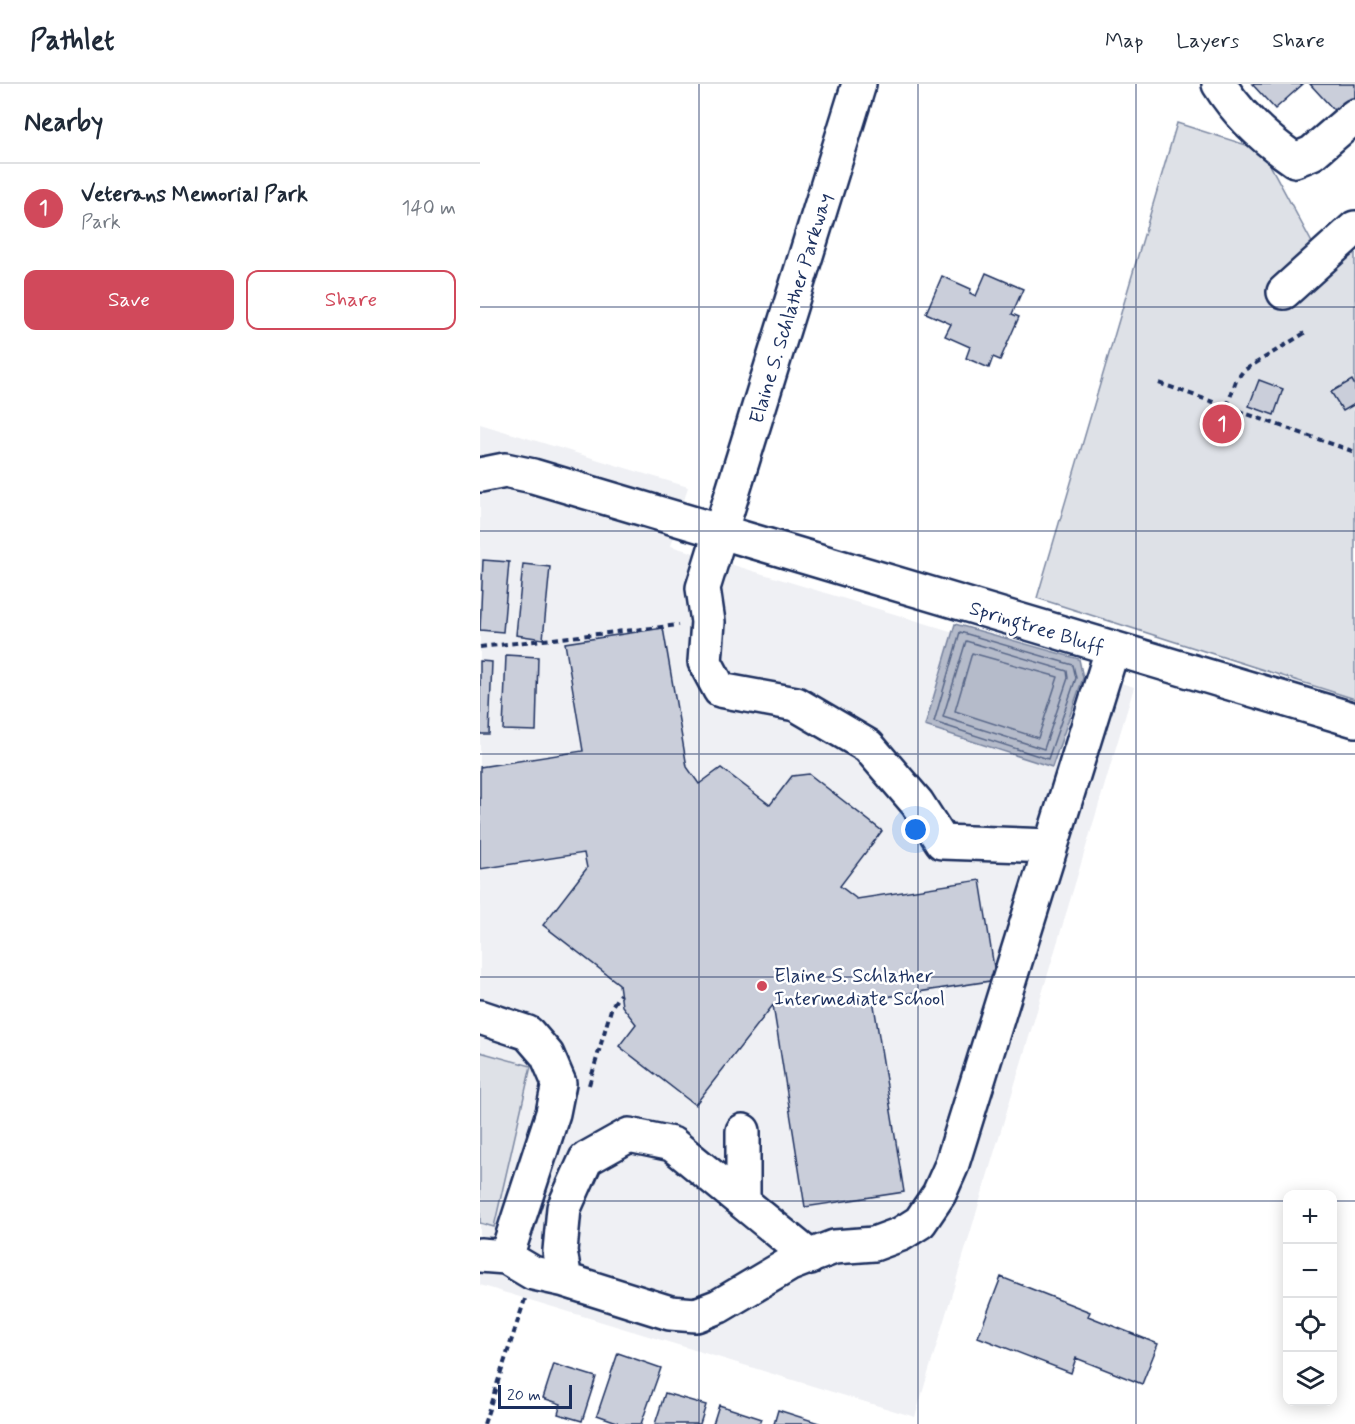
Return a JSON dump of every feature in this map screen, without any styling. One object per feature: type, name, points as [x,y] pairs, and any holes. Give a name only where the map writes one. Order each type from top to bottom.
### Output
[{"type":"street","name":"Elaine S. Schlather Parkway","points":[[859,84],[703,588],[708,622],[705,662],[720,690],[796,704],[868,746],[917,803],[942,842],[1051,846]]},
{"type":"street","points":[[1219,84],[1234,106],[1281,151],[1295,160],[1312,153],[1355,116]]},
{"type":"street","points":[[1284,292],[1355,228]]},
{"type":"street","name":"Springtree Bluff","points":[[480,475],[505,470],[533,476],[1112,650],[1355,720]]},
{"type":"street","points":[[480,1017],[528,1033],[548,1055],[559,1083],[554,1113],[493,1256],[533,1273],[565,1280],[670,1313],[696,1315],[719,1306],[790,1264],[834,1247],[874,1244],[901,1234],[920,1222],[939,1194],[951,1167],[1112,650]]},
{"type":"street","points":[[743,1131],[743,1201]]},
{"type":"street","points":[[565,1280],[560,1251],[564,1208],[586,1159],[629,1135],[672,1144],[810,1257]]},
{"type":"path","points":[[1227,406],[1236,381],[1243,370],[1308,331]]},
{"type":"path","points":[[1160,383],[1355,452]]},
{"type":"path","points":[[480,647],[708,622]]},
{"type":"shaded area","points":[[1177,123],[1262,150],[1316,250],[1355,213],[1355,699],[1037,598]]},
{"type":"shaded area","name":"Elaine S. Schlather Intermediate School","points":[[480,424],[688,487],[671,546],[1134,687],[915,1417],[480,1285]]},
{"type":"shaded area","points":[[480,1052],[531,1066],[494,1227],[480,1223]]},
{"type":"water","points":[[955,624],[1079,659],[1083,678],[1052,767],[925,726]]},
{"type":"building","points":[[1252,84],[1303,84],[1275,109]]},
{"type":"building","points":[[1310,84],[1355,84],[1355,133]]},
{"type":"building","points":[[986,273],[1023,289],[1012,314],[1019,317],[1000,360],[993,357],[989,368],[966,358],[970,347],[945,336],[951,324],[926,313],[942,276],[971,289],[970,293],[976,296]]},
{"type":"building","points":[[1259,380],[1283,389],[1274,415],[1249,406]]},
{"type":"building","points":[[1352,380],[1355,386],[1355,404],[1343,411],[1331,392]]},
{"type":"building","points":[[483,560],[509,562],[503,632],[480,630]]},
{"type":"building","points":[[523,564],[550,567],[543,639],[516,635]]},
{"type":"building","points":[[663,628],[687,767],[699,784],[721,768],[770,805],[792,776],[809,774],[882,831],[840,886],[857,899],[980,880],[996,980],[873,999],[904,1192],[805,1207],[773,1005],[695,1105],[619,1046],[636,1024],[622,1006],[619,984],[543,925],[587,868],[584,853],[480,869],[480,767],[583,751],[565,643]]},
{"type":"building","points":[[506,655],[538,657],[536,731],[503,730]]},
{"type":"building","points":[[480,661],[492,662],[489,734],[480,734]]},
{"type":"building","points":[[1001,1277],[1090,1312],[1088,1316],[1158,1344],[1142,1384],[1076,1358],[1071,1373],[978,1337]]},
{"type":"building","points":[[618,1353],[661,1368],[641,1424],[616,1424],[617,1422],[597,1415]]},
{"type":"building","points":[[554,1364],[596,1377],[582,1421],[558,1414],[561,1404],[543,1398]]},
{"type":"building","points":[[665,1393],[706,1405],[700,1424],[655,1424]]},
{"type":"building","points":[[719,1405],[762,1419],[760,1424],[713,1424]]},
{"type":"building","points":[[778,1410],[819,1423],[774,1424]]},
{"type":"place","name":"Veterans Memorial Park","points":[[1222,424]]},
{"type":"place","name":"Elaine S. Schlather Intermediate School","points":[[762,986]]}]
